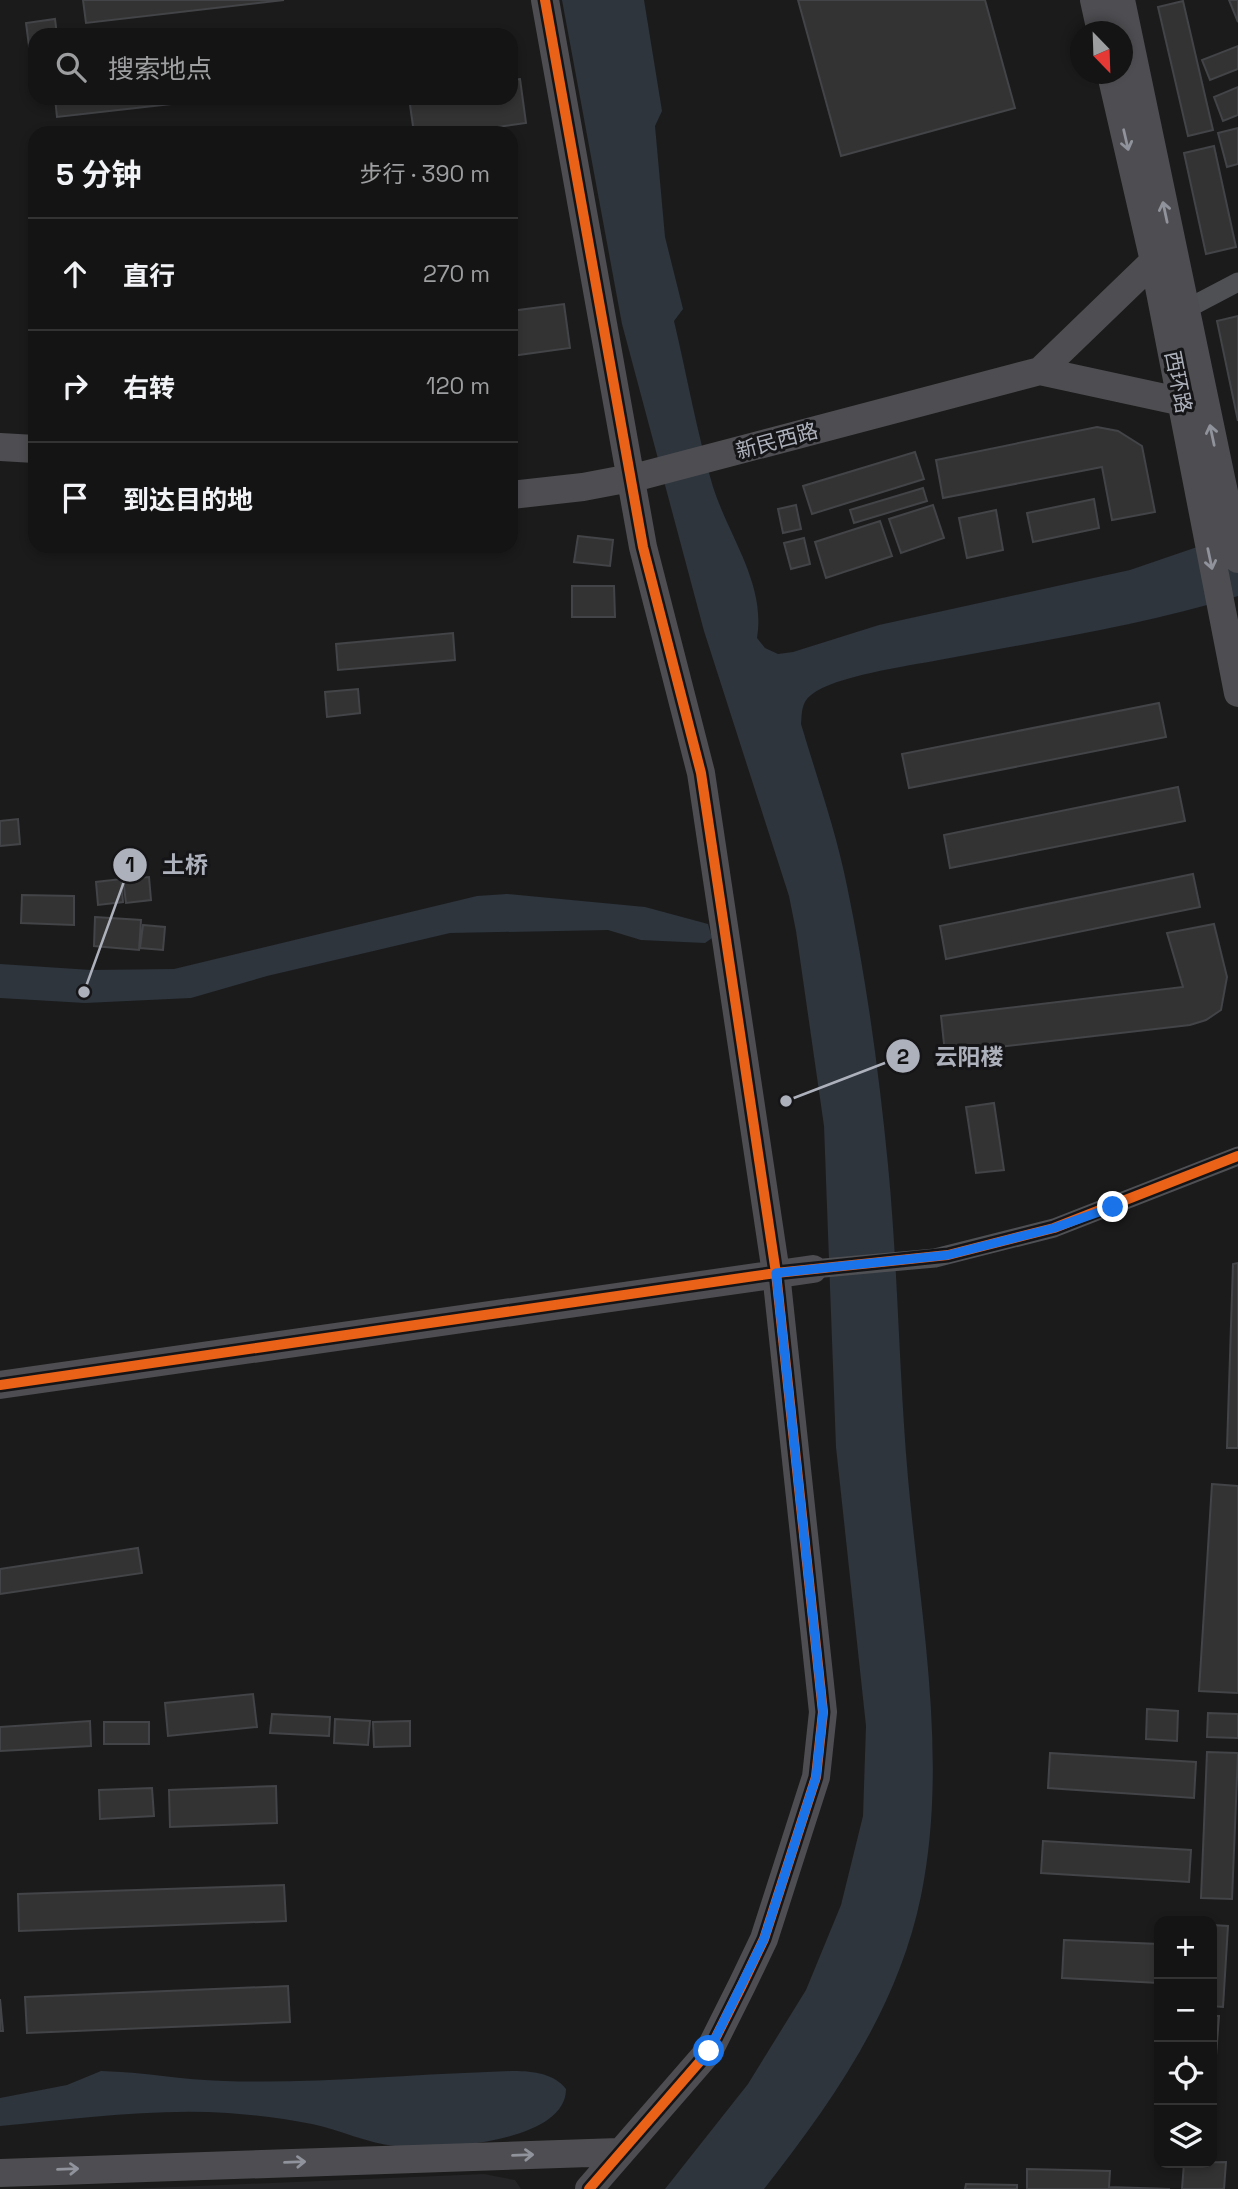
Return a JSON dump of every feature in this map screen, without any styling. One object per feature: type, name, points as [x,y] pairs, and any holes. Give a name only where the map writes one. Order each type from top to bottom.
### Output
[{"type":"street","points":[[545,0],[636,477],[643,547],[701,774],[776,1273],[823,1712],[816,1777],[764,1939],[709,2051],[589,2189]]},
{"type":"street","points":[[1094,0],[1099,21]]},
{"type":"street","name":"西环路","points":[[1121,0],[1175,315],[1183,402],[1199,505],[1237,686]]},
{"type":"street","name":"西环路","points":[[1113,84],[1154,261],[1175,315],[1227,501],[1238,559]]},
{"type":"street","name":"新民西路","points":[[1040,371],[1154,261]]},
{"type":"street","points":[[1175,315],[1238,282]]},
{"type":"street","name":"新民西路","points":[[518,494],[636,477],[1040,371],[1183,402]]},
{"type":"street","points":[[0,447],[28,449]]},
{"type":"street","points":[[0,1385],[776,1273],[935,1258],[1054,1228],[1238,1156]]},
{"type":"street","points":[[0,2174],[619,2152]]},
{"type":"shaded area","points":[[562,0],[644,0],[662,111],[655,126],[665,237],[683,309],[674,321],[707,467],[751,580],[758,618],[757,638],[765,648],[778,654],[793,652],[879,625],[1130,570],[1238,533],[1238,596],[1127,624],[853,677],[822,688],[805,701],[801,724],[843,865],[866,990],[880,1095],[891,1204],[908,1478],[930,1687],[932,1792],[929,1844],[921,1896],[896,1977],[860,2052],[814,2122],[764,2189],[665,2189],[748,2084],[806,1990],[841,1905],[863,1816],[866,1726],[836,1447],[824,1126],[789,896],[704,631],[622,324]]},
{"type":"shaded area","points":[[507,894],[645,907],[708,924],[712,938],[705,943],[641,940],[608,930],[450,933],[267,976],[191,998],[85,1003],[0,998],[0,964],[91,970],[174,969],[477,896]]},
{"type":"shaded area","points":[[101,2071],[257,2082],[519,2071],[550,2077],[566,2089],[560,2107],[545,2122],[496,2140],[439,2147],[395,2146],[312,2124],[228,2113],[143,2113],[0,2126],[0,2098],[67,2085]]},
{"type":"shaded area","points":[[484,2174],[515,2180],[521,2189],[127,2189]]},
{"type":"building","points":[[83,0],[284,0],[86,23]]},
{"type":"building","points":[[798,0],[985,0],[1015,108],[841,156]]},
{"type":"building","points":[[1229,0],[1238,0],[1238,22]]},
{"type":"building","points":[[1183,1],[1213,130],[1188,136],[1158,7]]},
{"type":"building","points":[[55,19],[56,28],[28,28],[28,38],[26,23]]},
{"type":"building","points":[[1238,46],[1238,69],[1210,80],[1202,60]]},
{"type":"building","points":[[518,79],[526,123],[504,126],[413,126],[410,105],[518,105]]},
{"type":"building","points":[[1238,87],[1238,115],[1223,121],[1214,97]]},
{"type":"building","points":[[56,105],[162,105],[57,117]]},
{"type":"building","points":[[1238,128],[1238,164],[1227,167],[1218,133]]},
{"type":"building","points":[[1214,146],[1236,247],[1206,254],[1184,153]]},
{"type":"building","points":[[564,304],[570,348],[518,355],[518,310]]},
{"type":"building","points":[[1238,316],[1238,421],[1217,321]]},
{"type":"building","points":[[1097,427],[1118,431],[1142,446],[1155,512],[1112,520],[1102,467],[943,498],[936,460]]},
{"type":"building","points":[[915,452],[924,479],[812,514],[803,486]]},
{"type":"building","points":[[923,488],[927,501],[854,523],[850,510]]},
{"type":"building","points":[[1094,499],[1099,528],[1033,542],[1027,513]]},
{"type":"building","points":[[796,505],[801,529],[783,533],[778,509]]},
{"type":"building","points":[[933,505],[944,538],[901,553],[889,519]]},
{"type":"building","points":[[996,510],[1003,550],[967,558],[959,518]]},
{"type":"building","points":[[880,521],[892,556],[826,578],[815,542]]},
{"type":"building","points":[[578,536],[613,540],[610,566],[574,562]]},
{"type":"building","points":[[804,538],[810,564],[791,569],[784,543]]},
{"type":"building","points":[[572,586],[614,586],[615,617],[572,617]]},
{"type":"building","points":[[453,633],[455,660],[338,670],[336,644]]},
{"type":"building","points":[[358,689],[360,713],[327,717],[325,692]]},
{"type":"building","points":[[1159,703],[1166,737],[909,788],[902,754]]},
{"type":"building","points":[[1178,787],[1185,821],[950,868],[944,835]]},
{"type":"building","points":[[18,819],[20,844],[0,846],[0,821]]},
{"type":"building","points":[[1193,874],[1200,907],[946,959],[940,926]]},
{"type":"building","points":[[149,877],[151,900],[126,903],[123,879]]},
{"type":"building","points":[[121,879],[123,902],[98,905],[96,882]]},
{"type":"building","points":[[22,895],[74,896],[74,925],[21,923]]},
{"type":"building","points":[[95,917],[141,920],[139,950],[94,946]]},
{"type":"building","points":[[1214,924],[1227,977],[1221,1010],[1206,1020],[1190,1025],[945,1053],[941,1016],[1183,987],[1167,933]]},
{"type":"building","points":[[143,925],[165,927],[163,950],[140,948]]},
{"type":"building","points":[[994,1103],[1004,1170],[976,1173],[966,1107]]},
{"type":"building","points":[[1238,1263],[1238,1448],[1227,1448],[1233,1264]]},
{"type":"building","points":[[1212,1484],[1238,1486],[1238,1693],[1199,1691]]},
{"type":"building","points":[[138,1548],[142,1573],[0,1594],[0,1569]]},
{"type":"building","points":[[253,1694],[257,1727],[168,1736],[165,1703]]},
{"type":"building","points":[[1147,1709],[1178,1711],[1177,1741],[1146,1739]]},
{"type":"building","points":[[1208,1713],[1238,1714],[1238,1738],[1207,1737]]},
{"type":"building","points":[[272,1714],[330,1717],[329,1736],[270,1733]]},
{"type":"building","points":[[335,1719],[370,1721],[368,1745],[334,1743]]},
{"type":"building","points":[[90,1721],[91,1746],[0,1751],[0,1727]]},
{"type":"building","points":[[410,1721],[410,1746],[374,1747],[373,1722]]},
{"type":"building","points":[[104,1722],[149,1722],[149,1744],[104,1744]]},
{"type":"building","points":[[1207,1752],[1238,1753],[1232,1899],[1201,1898]]},
{"type":"building","points":[[1050,1753],[1196,1762],[1194,1798],[1048,1788]]},
{"type":"building","points":[[276,1786],[277,1823],[170,1827],[169,1790]]},
{"type":"building","points":[[152,1788],[154,1816],[100,1819],[99,1790]]},
{"type":"building","points":[[1043,1841],[1191,1850],[1189,1882],[1041,1873]]},
{"type":"building","points":[[284,1885],[286,1921],[19,1931],[18,1894]]},
{"type":"building","points":[[1217,1925],[1228,1926],[1223,2007],[1217,2006]]},
{"type":"building","points":[[1064,1940],[1154,1944],[1154,1983],[1062,1978]]},
{"type":"building","points":[[288,1986],[290,2022],[27,2033],[25,1997]]},
{"type":"building","points":[[0,1999],[3,2031],[0,2031]]},
{"type":"building","points":[[1217,2162],[1226,2162],[1224,2189],[1182,2189],[1184,2168],[1217,2168]]},
{"type":"building","points":[[1027,2169],[1110,2171],[1109,2187],[1170,2189],[1027,2189]]},
{"type":"building","points":[[966,2184],[1017,2185],[1017,2189],[965,2189]]},
{"type":"cycle path","points":[[545,0],[643,547],[701,773],[776,1273],[823,1712],[816,1777],[764,1939],[742,1985],[709,2051],[589,2189]]},
{"type":"cycle path","points":[[0,1385],[776,1273],[948,1255],[1054,1228],[1238,1156]]},
{"type":"place","name":"土桥","points":[[84,992]]},
{"type":"place","name":"云阳楼","points":[[786,1101]]},
{"type":"route","points":[[709,2051],[764,1939],[816,1777],[823,1712],[776,1273],[935,1258],[1054,1228],[1113,1207]]}]
